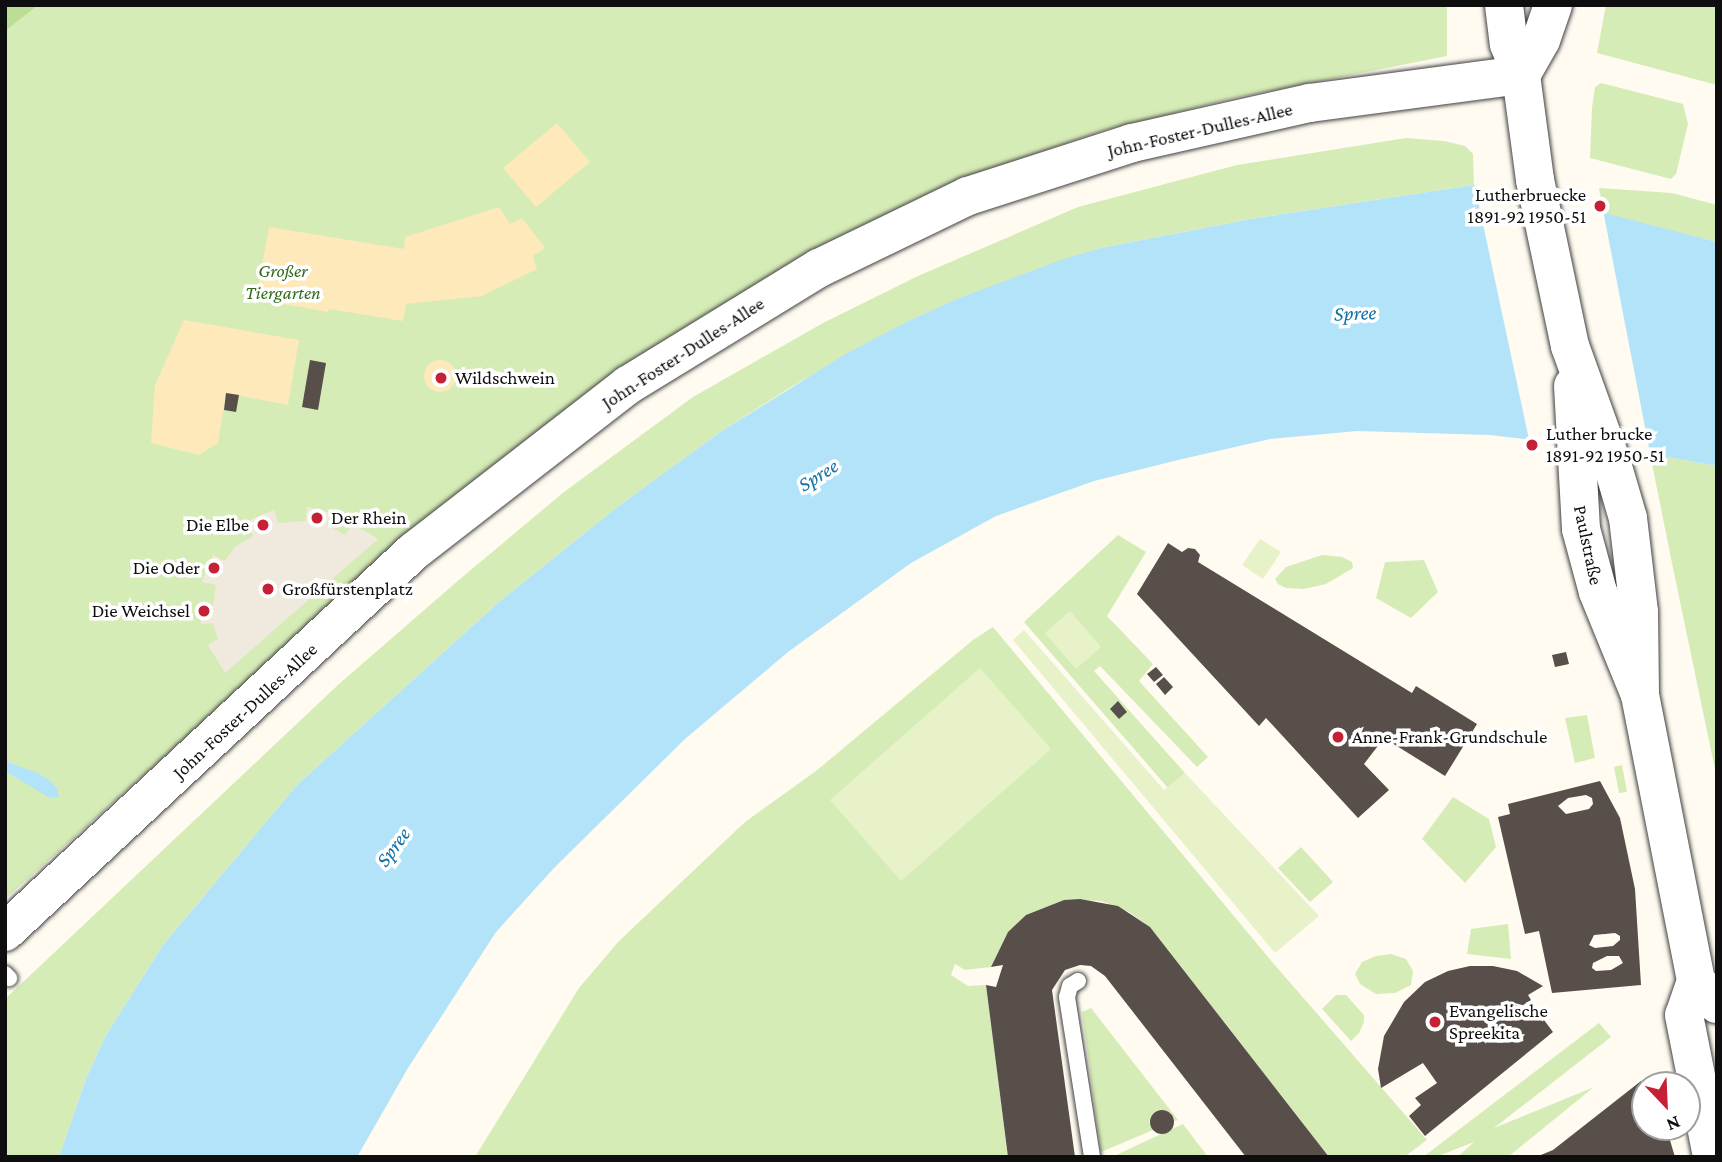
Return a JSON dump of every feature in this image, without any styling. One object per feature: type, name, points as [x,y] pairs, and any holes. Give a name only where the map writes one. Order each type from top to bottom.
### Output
[{"type":"street","name":"Paulstraße","points":[[1504,5],[1507,33],[1521,75],[1535,180],[1594,459],[1581,529],[1592,569],[1640,695],[1707,992],[1684,1015],[1712,1157]]},
{"type":"street","points":[[1521,75],[1541,40],[1553,5]]},
{"type":"street","name":"John-Foster-Dulles-Allee","points":[[5,932],[414,551],[628,385],[819,268],[968,196],[1132,143],[1310,103],[1521,75]]},
{"type":"lane","points":[[1078,981],[1070,986],[1067,997],[1092,1157]]},
{"type":"green space","name":"Großer Tiergarten","points":[[5,5],[1447,5],[1447,56],[1234,98],[1105,130],[985,171],[431,519],[5,899]]},
{"type":"green space","points":[[5,5],[38,5],[5,31]]},
{"type":"green space","points":[[1606,5],[1717,5],[1717,85],[1597,53]]},
{"type":"green space","points":[[1601,83],[1683,104],[1688,124],[1676,174],[1671,179],[1590,158],[1595,87]]},
{"type":"green space","points":[[1406,138],[1444,141],[1465,146],[1473,154],[1474,185],[1251,219],[1101,248],[960,298],[906,322],[791,387],[720,432],[616,508],[499,602],[297,785],[163,945],[105,1037],[86,1079],[59,1157],[5,1157],[5,999],[339,684],[564,492],[693,397],[823,323],[918,276],[1078,207],[1237,165]]},
{"type":"green space","points":[[1599,188],[1672,193],[1717,205],[1717,242],[1604,214]]},
{"type":"green space","points":[[1650,454],[1717,466],[1717,779],[1673,568]]},
{"type":"green space","points":[[1118,535],[1146,552],[1107,616],[1153,664],[1139,681],[1208,757],[1197,767],[1100,666],[1094,671],[1185,773],[1168,788],[1024,622]]},
{"type":"green space","points":[[1260,539],[1281,552],[1263,579],[1242,565]]},
{"type":"green space","points":[[1322,555],[1342,557],[1352,562],[1353,568],[1326,584],[1304,589],[1286,588],[1275,579],[1286,567]]},
{"type":"green space","points":[[1424,560],[1438,592],[1411,618],[1376,598],[1385,562]]},
{"type":"green space","points":[[1070,611],[1101,647],[1076,669],[1045,633]]},
{"type":"green space","points":[[993,627],[1273,963],[1427,1140],[1404,1157],[1329,1157],[1150,927],[1129,912],[1102,901],[1064,900],[1026,915],[1008,932],[991,967],[965,970],[955,964],[951,975],[968,986],[986,985],[1008,1157],[475,1157],[579,988],[619,941],[745,822],[816,771],[973,640]]},
{"type":"green space","points":[[1024,630],[1164,790],[1185,773],[1319,916],[1275,953],[1013,640]]},
{"type":"green space","points":[[980,668],[1051,749],[901,881],[830,800]]},
{"type":"green space","points":[[1587,715],[1595,758],[1575,763],[1565,718]]},
{"type":"green space","points":[[1622,765],[1627,792],[1619,793],[1614,767]]},
{"type":"green space","points":[[1453,797],[1489,819],[1496,847],[1465,883],[1422,839]]},
{"type":"green space","points":[[1301,847],[1333,882],[1310,902],[1278,868]]},
{"type":"green space","points":[[1508,924],[1511,959],[1467,954],[1471,929]]},
{"type":"green space","points":[[1391,954],[1406,959],[1413,971],[1411,985],[1395,993],[1376,994],[1360,984],[1355,974],[1362,962]]},
{"type":"green space","points":[[1336,995],[1346,995],[1364,1015],[1359,1033],[1351,1041],[1322,1009]]},
{"type":"green space","points":[[1091,1008],[1178,1120],[1174,1121],[1171,1113],[1162,1110],[1152,1114],[1149,1122],[1153,1130],[1101,1152],[1082,1012]]},
{"type":"green space","points":[[1599,1023],[1611,1037],[1494,1128],[1594,1087],[1508,1157],[1457,1157],[1474,1142],[1436,1157],[1423,1157]]},
{"type":"green space","points":[[1183,1124],[1208,1157],[1112,1157],[1161,1134]]},
{"type":"sand","points":[[557,123],[590,162],[536,207],[503,168]]},
{"type":"sand","points":[[499,207],[510,224],[522,218],[545,248],[533,256],[537,269],[482,296],[406,304],[403,321],[329,309],[328,312],[256,299],[269,227],[404,249],[405,237]]},
{"type":"sand","points":[[184,320],[299,340],[288,405],[226,393],[218,443],[199,455],[151,443],[155,385]]},
{"type":"sand","points":[[440,360],[451,365],[456,376],[451,387],[440,392],[429,387],[424,376],[429,365]]},
{"type":"shaded area","name":"Großfürstenplatz","points":[[307,507],[330,513],[327,525],[345,535],[353,524],[378,539],[225,673],[208,645],[218,639],[213,623],[201,624],[200,603],[213,606],[216,585],[202,582],[213,555],[225,561],[235,547],[253,536],[245,522],[274,510],[278,523],[306,521]]},
{"type":"water","name":"Spree","points":[[1474,185],[1593,210],[1717,242],[1717,466],[1650,454],[1490,435],[1357,431],[1270,439],[1178,460],[1094,481],[996,516],[911,563],[788,652],[685,739],[554,868],[496,932],[408,1068],[357,1157],[59,1157],[86,1079],[105,1037],[163,945],[297,785],[499,602],[616,508],[720,432],[844,355],[906,322],[959,298],[1061,260],[1101,248],[1251,219]]},
{"type":"water","points":[[5,761],[38,773],[50,781],[57,788],[59,798],[48,797],[5,771]]},
{"type":"pier","points":[[1474,182],[1603,210],[1651,458],[1530,444]]},
{"type":"building","points":[[310,360],[326,363],[318,410],[302,407]]},
{"type":"building","points":[[226,393],[239,395],[236,412],[224,410]]},
{"type":"building","points":[[1168,543],[1182,552],[1188,548],[1195,549],[1200,555],[1198,562],[1412,693],[1416,686],[1477,724],[1445,776],[1384,738],[1364,764],[1389,790],[1358,818],[1266,718],[1259,726],[1137,594]]},
{"type":"building","points":[[1566,652],[1569,664],[1555,667],[1552,655]]},
{"type":"building","points":[[1156,667],[1163,675],[1154,682],[1147,674]]},
{"type":"building","points":[[1164,677],[1173,687],[1165,695],[1156,684]]},
{"type":"building","points":[[1118,701],[1127,712],[1119,719],[1110,709]]},
{"type":"building","points":[[1600,781],[1620,818],[1635,889],[1641,985],[1552,993],[1539,931],[1525,934],[1498,817],[1510,814],[1508,804]],"holes":[[[1586,795],[1592,798],[1593,804],[1589,809],[1566,814],[1558,806],[1568,798]],[[1615,933],[1620,936],[1620,940],[1613,946],[1595,948],[1589,945],[1594,935]],[[1607,956],[1619,956],[1623,963],[1611,970],[1596,971],[1592,968],[1593,963]]]},
{"type":"building","points":[[1080,899],[1118,906],[1150,927],[1329,1157],[1246,1157],[1105,976],[1091,966],[1080,965],[1065,970],[1052,990],[1075,1157],[1008,1157],[986,985],[996,987],[1003,965],[991,967],[1008,932],[1026,915],[1064,900]]},
{"type":"building","points":[[1470,966],[1493,966],[1517,971],[1543,986],[1528,995],[1531,1000],[1523,1005],[1534,1019],[1541,1016],[1553,1032],[1425,1136],[1409,1116],[1421,1105],[1415,1098],[1437,1083],[1423,1063],[1381,1088],[1378,1069],[1384,1036],[1404,1002],[1425,982],[1448,971]]},
{"type":"building","points":[[1631,1089],[1631,1141],[1670,1141],[1675,1157],[1536,1157],[1553,1150]]},
{"type":"building","points":[[1162,1110],[1170,1114],[1174,1122],[1170,1130],[1162,1134],[1154,1130],[1150,1122],[1154,1114]]},
{"type":"place","name":"Lutherbruecke 1891-92 1950-51","points":[[1600,206]]},
{"type":"place","name":"Wildschwein","points":[[441,378]]},
{"type":"place","name":"Luther brucke 1891-92 1950-51","points":[[1532,445]]},
{"type":"place","name":"Der Rhein","points":[[317,518]]},
{"type":"place","name":"Die Elbe","points":[[263,525]]},
{"type":"place","name":"Die Oder","points":[[214,568]]},
{"type":"place","name":"Großfürstenplatz","points":[[268,589]]},
{"type":"place","name":"Die Weichsel","points":[[204,611]]},
{"type":"place","name":"Anne-Frank-Grundschule","points":[[1338,737]]},
{"type":"place","name":"Evangelische Spreekita","points":[[1435,1022]]}]
